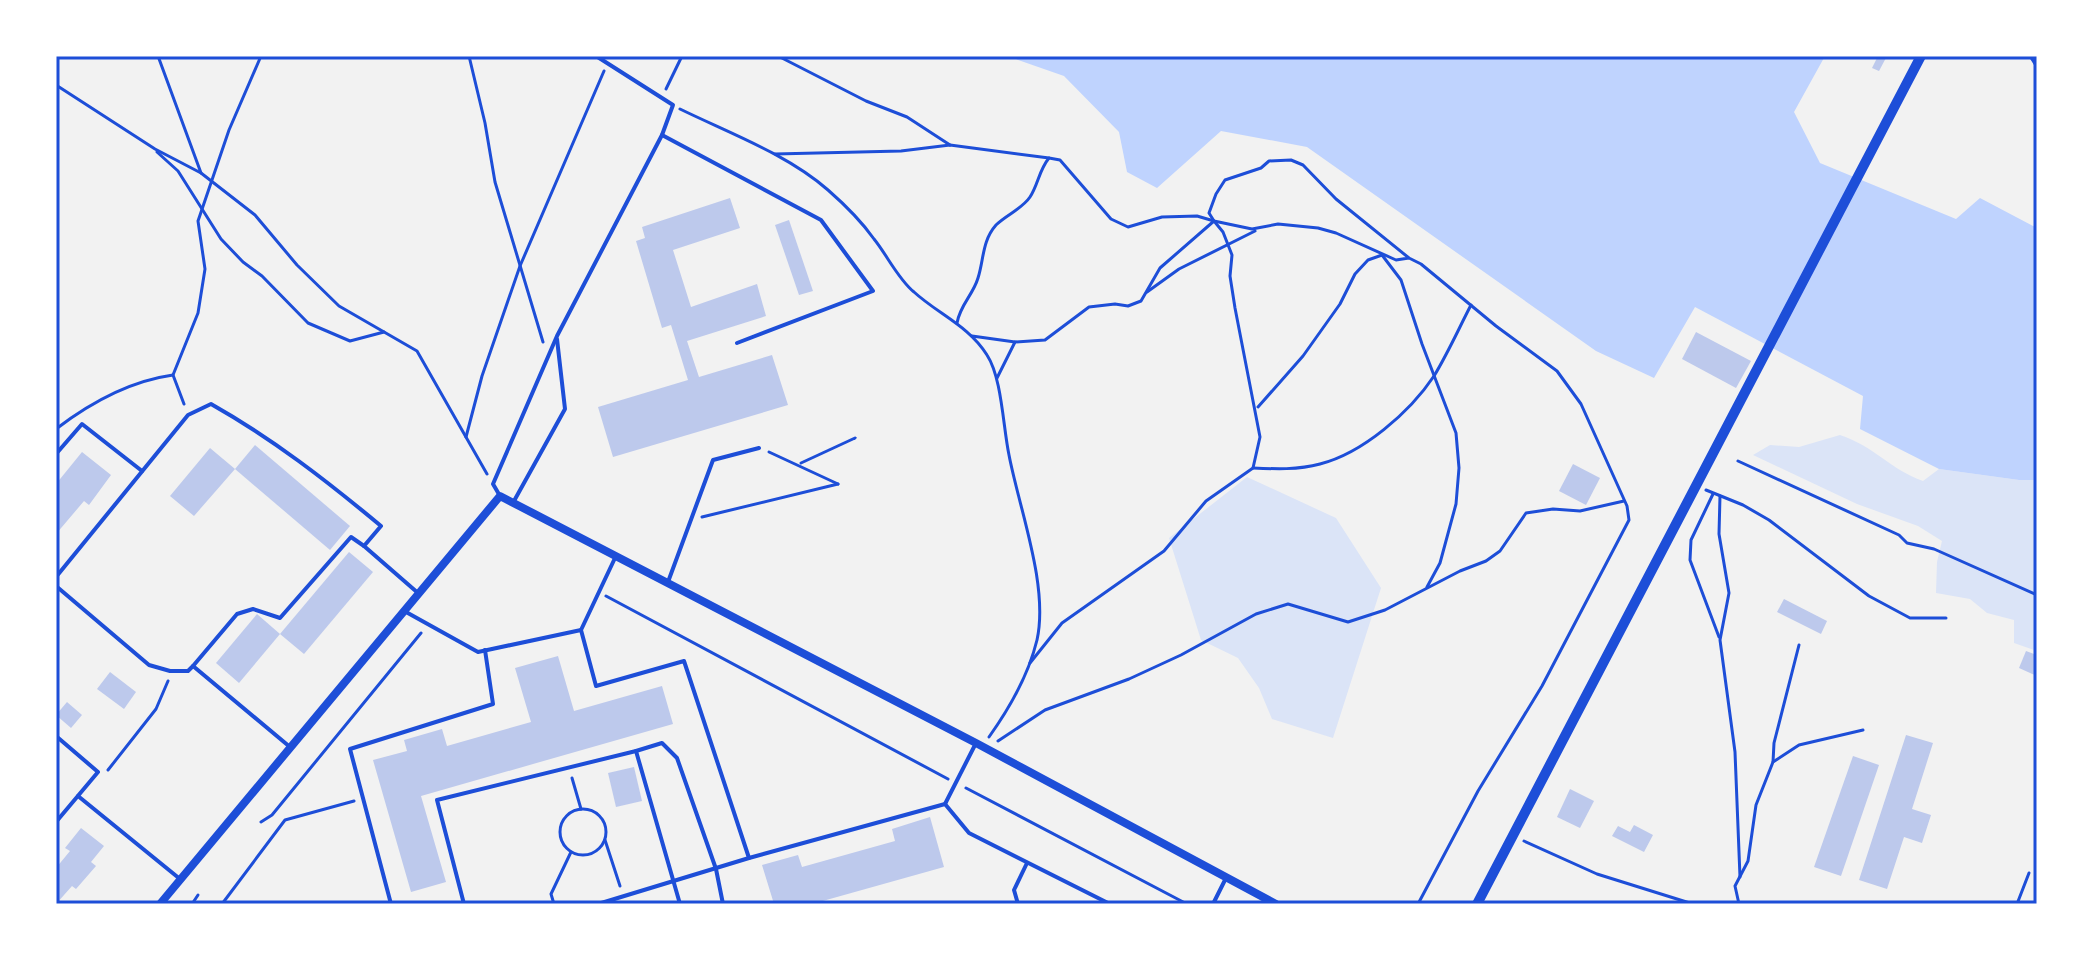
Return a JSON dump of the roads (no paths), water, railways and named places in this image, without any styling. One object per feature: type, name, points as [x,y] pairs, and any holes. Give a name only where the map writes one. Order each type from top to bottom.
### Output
[{"type":"street","points":[[1477,904],[1921,56]]},
{"type":"street","points":[[160,904],[500,496],[976,743],[1276,904]]},
{"type":"lane","points":[[500,496],[493,484],[557,336],[662,135],[673,105],[596,56]]},
{"type":"lane","points":[[662,135],[821,220],[873,291],[737,343]]},
{"type":"lane","points":[[513,503],[565,409],[557,336]]},
{"type":"lane","points":[[56,577],[188,415],[211,404],[260,432],[381,526],[364,546]]},
{"type":"lane","points":[[56,454],[82,424],[142,471]]},
{"type":"lane","points":[[668,582],[713,460],[759,448]]},
{"type":"lane","points":[[56,586],[149,665],[170,671],[188,671],[237,614],[253,609],[280,618],[351,537],[419,593]]},
{"type":"lane","points":[[616,556],[581,630],[596,686],[684,661],[749,858]]},
{"type":"lane","points":[[404,611],[478,652],[581,630]]},
{"type":"lane","points":[[391,904],[350,749],[493,704],[485,650]]},
{"type":"lane","points":[[193,666],[290,747]]},
{"type":"lane","points":[[56,736],[98,772],[56,822]]},
{"type":"lane","points":[[464,904],[437,800],[662,743],[677,758],[716,869],[723,904]]},
{"type":"lane","points":[[598,904],[945,804],[976,743]]},
{"type":"lane","points":[[636,751],[680,904]]},
{"type":"lane","points":[[78,796],[180,879]]},
{"type":"lane","points":[[945,804],[969,833],[1110,904]]},
{"type":"lane","points":[[1018,904],[1014,890],[1027,863]]},
{"type":"lane","points":[[1213,904],[1226,877]]},
{"type":"water","points":[[1007,56],[1825,56],[1794,112],[1820,163],[1956,219],[1980,198],[2037,228],[2037,480],[1939,469],[1860,429],[1863,396],[1695,307],[1654,378],[1596,351],[1307,147],[1221,131],[1157,188],[1127,172],[1119,132],[1064,76]]}]
